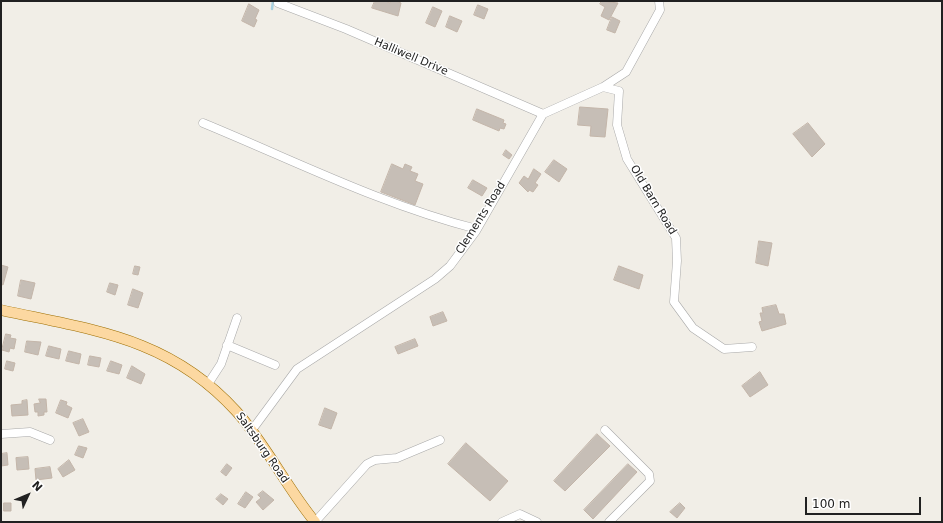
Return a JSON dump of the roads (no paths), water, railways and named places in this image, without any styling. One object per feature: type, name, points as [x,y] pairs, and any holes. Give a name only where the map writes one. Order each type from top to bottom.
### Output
[{"type":"main road","name":"Saltsburg Road","points":[[1,310],[105,333],[136,342],[188,369],[208,384],[236,410],[252,430],[315,522]]},
{"type":"street","points":[[543,114],[603,87],[626,72],[660,10],[658,1]]},
{"type":"street","name":"Halliwell Drive","points":[[278,3],[346,29],[543,114]]},
{"type":"street","name":"Old Barn Road","points":[[603,87],[618,91],[617,125],[627,159],[676,238],[677,261],[674,302],[693,328],[724,349],[752,347]]},
{"type":"street","name":"Clements Road","points":[[252,430],[297,369],[435,279],[450,266],[477,229],[543,114]]},
{"type":"street","points":[[203,123],[391,201],[444,221],[477,229]]},
{"type":"street","points":[[208,384],[221,364],[237,318]]},
{"type":"street","points":[[227,345],[275,365]]},
{"type":"street","points":[[605,430],[649,474],[650,481],[609,522]]},
{"type":"street","points":[[1,434],[30,432],[50,440]]},
{"type":"street","points":[[315,522],[367,464],[375,460],[397,458],[440,440]]},
{"type":"street","points":[[502,522],[520,514],[537,522]]},
{"type":"waterway","points":[[272,9],[273,1]]}]
